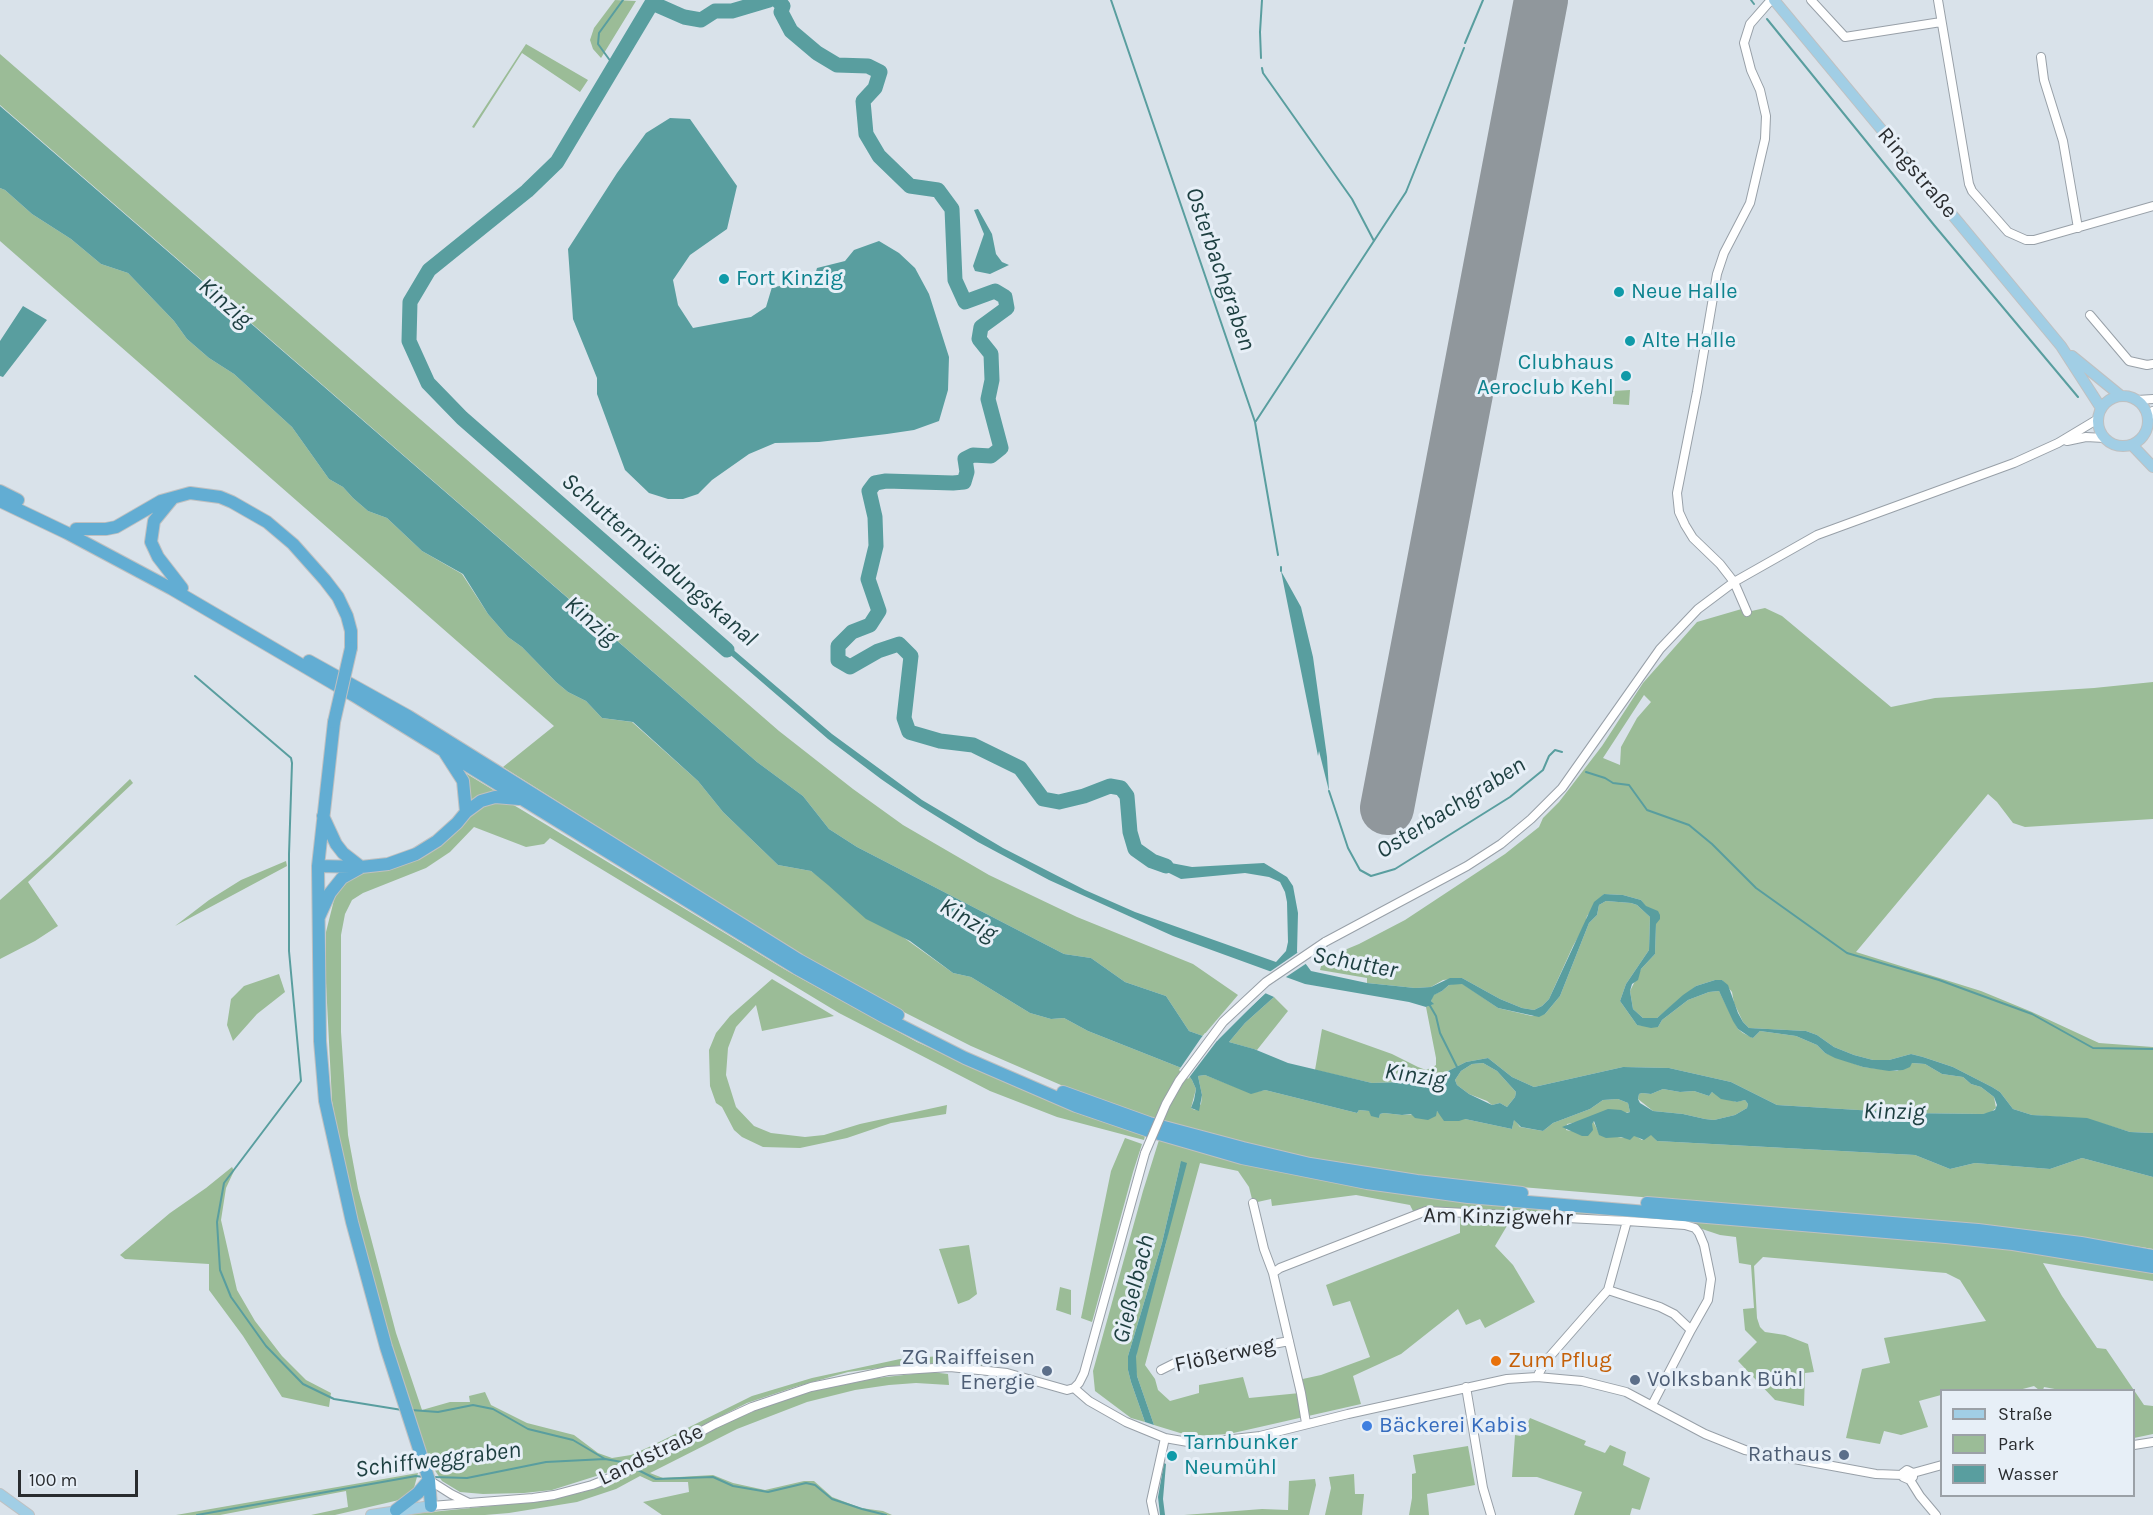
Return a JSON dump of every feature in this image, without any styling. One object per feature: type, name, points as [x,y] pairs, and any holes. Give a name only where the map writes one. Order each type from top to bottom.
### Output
[{"type":"highway","points":[[0,491],[76,529],[408,716],[799,960],[889,1010],[968,1051],[1076,1097],[1149,1123],[1310,1164],[1417,1181],[1516,1192],[1978,1230],[2081,1243],[2153,1256]]},
{"type":"highway","points":[[76,529],[106,530],[116,527],[161,501],[175,496],[202,493],[220,497],[267,522],[293,544],[338,597],[347,616],[351,631],[351,648],[334,722],[318,866],[320,1041],[325,1101],[352,1222],[386,1347],[429,1480],[431,1506]]},
{"type":"highway","points":[[175,496],[154,521],[151,542],[158,557],[182,588]]},
{"type":"highway","points":[[0,501],[67,532],[172,590],[409,728],[796,968],[886,1018],[965,1058],[1076,1106],[1149,1131],[1242,1158],[1367,1183],[1458,1195],[1946,1236],[2013,1244],[2153,1267]]},
{"type":"highway","points":[[445,752],[463,782],[466,812]]},
{"type":"highway","points":[[318,866],[362,867],[388,864],[422,851],[447,833],[466,812],[481,801],[489,798],[523,799]]},
{"type":"highway","points":[[323,816],[336,844],[343,853],[362,867]]},
{"type":"highway","points":[[317,921],[330,893],[342,878],[362,867]]},
{"type":"highway","points":[[396,1510],[418,1493],[429,1480]]},
{"type":"main road","name":"Ringstraße","points":[[1773,0],[2061,346],[2101,408]]},
{"type":"main road","name":"Ringstraße","points":[[2061,346],[2121,396]]},
{"type":"main road","points":[[2121,396],[2137,400],[2151,415],[2147,430],[2138,442],[2132,445],[2114,445],[2100,433],[2097,419],[2101,408],[2110,400],[2121,396]]},
{"type":"main road","points":[[2147,430],[2153,441]]},
{"type":"main road","points":[[2132,445],[2153,467]]},
{"type":"main road","points":[[0,1494],[29,1515]]},
{"type":"main road","name":"Landstraße","points":[[371,1515],[431,1506]]},
{"type":"street","points":[[1747,612],[1734,582],[1720,564],[1693,538],[1679,512],[1677,493],[1717,274],[1750,203],[1765,139],[1766,116],[1744,43],[1750,24],[1773,0]]},
{"type":"street","points":[[1810,0],[1845,38],[1941,22]]},
{"type":"street","points":[[1938,0],[1966,173],[1972,191],[2008,232],[2016,237],[2034,240],[2153,206]]},
{"type":"street","points":[[2040,57],[2044,80],[2063,141],[2078,228]]},
{"type":"street","points":[[2090,315],[2129,361],[2153,364]]},
{"type":"street","points":[[2137,400],[2153,399]]},
{"type":"street","points":[[1940,1465],[1908,1476],[1876,1474],[1745,1450],[1705,1434],[1626,1392],[1582,1381],[1537,1377],[1507,1379],[1260,1436],[1188,1442],[1165,1438],[1126,1422],[1089,1401],[1074,1388],[1084,1373],[1145,1153],[1179,1081],[1222,1022],[1266,982],[1325,942],[1451,875],[1501,844],[1531,819],[1562,788],[1660,649],[1698,609],[1734,582],[1817,536],[2014,463],[2058,443],[2097,419]]},
{"type":"street","points":[[2058,443],[2086,437],[2104,438]]},
{"type":"street","points":[[1253,1203],[1264,1249],[1273,1273],[1306,1424]]},
{"type":"street","name":"Am Kinzigwehr","points":[[1273,1273],[1426,1211],[1628,1221],[1685,1225],[1695,1228],[1699,1233],[1708,1261],[1711,1279],[1708,1300],[1652,1405]]},
{"type":"street","points":[[1537,1377],[1545,1362],[1608,1290],[1628,1221]]},
{"type":"street","points":[[1608,1290],[1660,1307],[1674,1314],[1691,1330]]},
{"type":"street","name":"Flößerweg","points":[[1161,1370],[1175,1363],[1289,1341]]},
{"type":"street","name":"Landstraße","points":[[431,1506],[554,1495],[592,1485],[627,1471],[752,1407],[811,1388],[888,1371],[950,1367],[1007,1373],[1067,1390],[1074,1388]]},
{"type":"street","points":[[1466,1387],[1483,1488],[1491,1515]]},
{"type":"street","points":[[1154,1515],[1151,1501],[1165,1438]]},
{"type":"street","points":[[2135,1445],[2153,1442]]},
{"type":"street","points":[[1908,1476],[1920,1496],[1936,1515]]},
{"type":"street","points":[[429,1480],[470,1503]]},
{"type":"green space","points":[[615,0],[636,1],[601,58],[593,49],[590,40],[594,28]]},
{"type":"green space","points":[[526,44],[588,80],[580,92],[522,53],[474,128],[472,127]]},
{"type":"green space","points":[[0,54],[779,731],[853,789],[903,825],[989,875],[1077,917],[1193,964],[1238,995],[1203,1036],[1189,1031],[1166,996],[1125,982],[1091,958],[1064,954],[857,847],[829,829],[803,796],[757,762],[0,105]]},
{"type":"green space","points":[[0,188],[32,214],[71,239],[101,264],[128,273],[174,321],[187,339],[209,358],[234,374],[292,427],[329,479],[343,487],[368,511],[387,518],[422,551],[462,574],[488,614],[508,637],[522,647],[556,682],[568,692],[586,701],[602,718],[632,722],[698,781],[723,812],[778,865],[811,871],[953,973],[971,977],[1030,1013],[1051,1019],[1064,1018],[1088,1031],[1184,1069],[1196,1089],[1191,1108],[1195,1110],[1201,1104],[1202,1095],[1198,1076],[1205,1075],[1251,1093],[1265,1090],[1357,1113],[1359,1110],[1369,1111],[1379,1118],[1380,1114],[1384,1113],[1402,1115],[1437,1111],[1442,1116],[1512,1129],[1514,1119],[1520,1127],[1543,1131],[1553,1123],[1590,1109],[1603,1100],[1618,1099],[1628,1103],[1630,1112],[1567,1124],[1566,1130],[1571,1131],[1592,1124],[1593,1121],[1600,1135],[1626,1138],[1634,1135],[1642,1140],[1651,1134],[1657,1141],[1915,1155],[1950,1169],[1975,1163],[2050,1169],[2082,1158],[2153,1177],[2153,1249],[2046,1232],[1978,1225],[1461,1182],[1309,1159],[1151,1118],[1077,1092],[971,1046],[890,1005],[798,953],[503,767],[554,726],[0,241]]},
{"type":"green space","points":[[1630,390],[1629,405],[1613,404],[1613,391]]},
{"type":"green space","points":[[1745,608],[1747,612],[1765,608],[1782,616],[1891,707],[1935,698],[2153,682],[2153,819],[2025,827],[2013,823],[1988,794],[1856,952],[1981,991],[2099,1043],[2153,1047],[2153,1133],[2130,1132],[2087,1119],[2032,1115],[2013,1109],[2000,1092],[1992,1087],[1953,1067],[1923,1057],[1911,1054],[1889,1060],[1873,1060],[1834,1047],[1817,1035],[1806,1031],[1749,1028],[1743,1022],[1734,1003],[1732,992],[1722,980],[1696,986],[1657,1018],[1643,1018],[1633,1009],[1630,991],[1641,969],[1655,954],[1656,921],[1641,900],[1623,895],[1604,894],[1587,916],[1585,925],[1549,999],[1534,1010],[1500,999],[1462,978],[1443,980],[1431,987],[1415,988],[1367,983],[1367,978],[1320,970],[1323,959],[1359,944],[1405,920],[1505,854],[1539,827],[1543,818],[1559,802],[1602,746],[1643,683],[1697,622]],"holes":[[[1644,695],[1651,702],[1637,718],[1621,747],[1620,765],[1603,758]]]},
{"type":"green space","points":[[462,771],[495,791],[497,794],[470,805]]},
{"type":"green space","points":[[130,779],[133,783],[28,882],[58,926],[0,959],[0,900],[49,857]]},
{"type":"green space","points":[[493,802],[510,803],[784,969],[917,1042],[1074,1112],[1145,1136],[1144,1140],[1057,1117],[990,1091],[839,1013],[550,838],[544,844],[526,847],[474,827],[450,852],[426,868],[363,893],[352,900],[345,914],[341,935],[341,1032],[348,1135],[358,1189],[396,1333],[422,1410],[450,1402],[470,1402],[469,1396],[485,1392],[491,1405],[527,1423],[574,1435],[598,1453],[612,1458],[631,1455],[752,1396],[812,1378],[900,1359],[941,1356],[983,1360],[983,1367],[918,1363],[848,1372],[795,1387],[747,1403],[612,1471],[552,1490],[483,1494],[460,1492],[442,1481],[430,1463],[374,1290],[339,1143],[332,1101],[326,983],[326,932],[335,896],[349,879],[427,855],[449,839],[472,814],[482,806]]},
{"type":"green space","points":[[286,861],[287,866],[175,926],[209,900],[241,880]]},
{"type":"green space","points":[[1606,901],[1637,905],[1650,917],[1649,950],[1626,984],[1620,1001],[1637,1025],[1658,1027],[1662,1020],[1688,1000],[1709,992],[1719,991],[1738,1029],[1753,1038],[1760,1031],[1796,1036],[1817,1045],[1825,1053],[1863,1067],[1897,1071],[1912,1063],[1925,1064],[1942,1074],[1963,1077],[1971,1084],[1981,1087],[1994,1097],[1996,1108],[1990,1113],[1983,1114],[1907,1113],[1777,1105],[1731,1082],[1669,1068],[1623,1067],[1534,1087],[1512,1077],[1488,1058],[1466,1062],[1440,1075],[1403,1082],[1372,1083],[1315,1070],[1322,1029],[1392,1054],[1426,1070],[1433,1067],[1436,1065],[1436,1058],[1426,1007],[1433,1004],[1431,1001],[1433,995],[1457,983],[1463,984],[1498,1008],[1532,1016],[1545,1014],[1560,996],[1589,923],[1597,915],[1599,905]]},
{"type":"green space","points":[[279,974],[285,992],[257,1014],[233,1041],[227,1025],[231,999],[244,986]]},
{"type":"green space","points":[[772,979],[834,1016],[762,1031],[756,1005],[736,1027],[728,1048],[726,1075],[736,1107],[754,1126],[771,1133],[805,1137],[824,1135],[860,1124],[947,1105],[946,1114],[891,1123],[847,1138],[800,1148],[763,1147],[742,1137],[734,1130],[722,1107],[716,1103],[710,1086],[709,1050],[716,1033],[730,1016]]},
{"type":"green space","points":[[1274,997],[1288,1011],[1257,1050],[1229,1042],[1245,1023]]},
{"type":"green space","points":[[1483,1063],[1497,1071],[1516,1092],[1507,1107],[1500,1103],[1492,1105],[1469,1094],[1457,1085],[1455,1080],[1461,1071],[1472,1064]]},
{"type":"green space","points":[[1663,1089],[1680,1092],[1694,1091],[1709,1096],[1712,1092],[1736,1102],[1745,1100],[1748,1104],[1747,1108],[1735,1115],[1714,1120],[1653,1111],[1638,1099],[1639,1094],[1651,1094]]},
{"type":"green space","points":[[1125,1138],[1142,1144],[1092,1322],[1081,1318],[1111,1171]]},
{"type":"green space","points":[[1159,1140],[1231,1160],[1359,1187],[1614,1214],[1614,1218],[1514,1214],[1495,1246],[1513,1265],[1535,1302],[1485,1328],[1480,1319],[1466,1325],[1458,1309],[1401,1354],[1353,1376],[1361,1404],[1229,1434],[1190,1436],[1154,1425],[1135,1367],[1137,1348],[1166,1243],[1181,1161],[1162,1243],[1128,1356],[1131,1382],[1145,1422],[1131,1418],[1095,1391],[1093,1371]],"holes":[[[1200,1163],[1238,1171],[1249,1187],[1253,1203],[1271,1199],[1272,1206],[1356,1195],[1410,1205],[1415,1215],[1460,1214],[1460,1233],[1326,1285],[1333,1306],[1350,1301],[1370,1357],[1321,1375],[1298,1380],[1300,1393],[1249,1398],[1243,1377],[1199,1385],[1199,1393],[1170,1401],[1158,1390],[1155,1379],[1145,1365]]]},
{"type":"green space","points":[[232,1167],[234,1171],[226,1188],[221,1220],[237,1290],[255,1321],[282,1356],[306,1380],[331,1393],[329,1407],[282,1397],[243,1336],[209,1290],[209,1264],[125,1259],[120,1255],[170,1213]]},
{"type":"green space","points":[[1694,1221],[1995,1247],[2153,1271],[2153,1281],[2043,1263],[2097,1348],[2106,1349],[2133,1389],[2044,1387],[2038,1389],[2034,1386],[2023,1389],[1940,1389],[1940,1395],[1919,1401],[1928,1427],[1901,1435],[1884,1431],[1880,1444],[1846,1438],[1862,1369],[1890,1363],[1884,1338],[1986,1321],[1960,1280],[1946,1273],[1763,1257],[1754,1266],[1757,1318],[1760,1327],[1765,1332],[1785,1335],[1808,1344],[1814,1372],[1805,1373],[1804,1406],[1775,1400],[1738,1361],[1757,1342],[1745,1330],[1743,1309],[1754,1308],[1751,1265],[1739,1263],[1736,1237],[1720,1235],[1699,1228]]},
{"type":"green space","points":[[969,1245],[977,1294],[958,1304],[939,1249]]},
{"type":"green space","points":[[1060,1287],[1071,1290],[1071,1315],[1056,1310]]},
{"type":"green space","points":[[931,1372],[948,1374],[949,1385],[916,1383],[889,1385],[855,1390],[807,1402],[737,1429],[650,1473],[663,1478],[713,1475],[733,1483],[765,1490],[804,1481],[814,1481],[832,1497],[861,1508],[883,1511],[892,1515],[662,1515],[643,1502],[689,1492],[688,1482],[653,1482],[640,1476],[616,1489],[577,1502],[485,1515],[402,1515],[540,1501],[583,1492],[629,1474],[724,1424],[773,1403],[812,1391],[877,1378]]},
{"type":"green space","points":[[2135,1392],[2144,1405],[2153,1406],[2153,1434],[2135,1438]]},
{"type":"green space","points":[[1530,1418],[1586,1441],[1584,1445],[1605,1453],[1610,1445],[1626,1452],[1623,1465],[1650,1478],[1640,1510],[1632,1508],[1630,1515],[1574,1515],[1582,1492],[1537,1477],[1512,1477],[1515,1435],[1521,1436]]},
{"type":"green space","points":[[1468,1446],[1475,1485],[1427,1494],[1429,1515],[1409,1515],[1412,1474],[1416,1473],[1413,1455]]},
{"type":"green space","points":[[418,1473],[414,1488],[399,1500],[335,1515],[311,1515],[348,1507],[346,1491],[220,1515],[176,1515]]},
{"type":"green space","points":[[1354,1474],[1355,1494],[1364,1494],[1362,1515],[1325,1515],[1331,1488],[1329,1477]]},
{"type":"green space","points":[[1315,1479],[1316,1485],[1309,1515],[1184,1515],[1262,1509],[1288,1510],[1289,1481]]},
{"type":"water","name":"Kinzig","points":[[0,106],[757,762],[803,796],[829,829],[857,847],[1064,954],[1091,958],[1125,982],[1166,996],[1189,1031],[1217,1041],[1265,993],[1274,997],[1245,1023],[1229,1042],[1288,1063],[1372,1083],[1403,1082],[1440,1075],[1466,1062],[1488,1058],[1512,1077],[1534,1087],[1623,1067],[1669,1068],[1731,1082],[1777,1105],[1907,1113],[1983,1114],[1995,1110],[1997,1105],[1994,1097],[1981,1087],[1971,1084],[1963,1077],[1942,1074],[1925,1064],[1912,1063],[1910,1067],[1903,1070],[1889,1071],[1863,1067],[1835,1058],[1825,1053],[1817,1045],[1796,1036],[1760,1031],[1753,1038],[1750,1037],[1738,1029],[1719,991],[1709,992],[1688,1000],[1662,1020],[1658,1027],[1637,1025],[1620,1001],[1626,984],[1649,950],[1650,917],[1637,905],[1631,903],[1606,901],[1599,905],[1597,915],[1589,923],[1560,996],[1545,1014],[1539,1017],[1498,1008],[1462,984],[1449,985],[1434,995],[1431,1001],[1434,1004],[1426,1007],[1305,984],[1173,936],[1049,880],[978,842],[920,806],[828,739],[712,639],[713,637],[716,635],[832,734],[922,800],[1003,848],[1085,890],[1135,912],[1276,962],[1286,951],[1288,942],[1287,902],[1280,882],[1269,877],[1245,873],[1181,879],[1147,862],[1154,855],[1171,863],[1192,867],[1264,863],[1287,877],[1293,886],[1298,913],[1297,952],[1311,971],[1367,983],[1415,988],[1431,987],[1450,978],[1462,978],[1500,999],[1534,1010],[1549,999],[1594,902],[1604,894],[1623,895],[1641,900],[1646,906],[1658,911],[1660,915],[1656,924],[1655,954],[1641,969],[1638,980],[1632,984],[1630,991],[1633,1009],[1643,1018],[1657,1018],[1696,986],[1722,980],[1728,985],[1738,1013],[1749,1028],[1806,1031],[1817,1035],[1834,1047],[1873,1060],[1889,1060],[1911,1054],[1923,1057],[1953,1067],[1992,1087],[2000,1092],[2013,1109],[2032,1115],[2087,1118],[2130,1132],[2153,1133],[2153,1177],[2082,1158],[2050,1169],[1975,1163],[1950,1169],[1915,1155],[1657,1141],[1651,1135],[1644,1140],[1634,1136],[1630,1140],[1621,1137],[1606,1138],[1599,1135],[1594,1121],[1593,1130],[1588,1136],[1582,1136],[1562,1127],[1608,1109],[1630,1112],[1628,1103],[1618,1099],[1603,1100],[1590,1109],[1553,1123],[1543,1131],[1521,1127],[1514,1120],[1512,1129],[1465,1119],[1444,1121],[1437,1111],[1436,1116],[1428,1120],[1415,1118],[1411,1114],[1384,1113],[1380,1114],[1379,1118],[1371,1116],[1369,1111],[1359,1110],[1357,1113],[1265,1090],[1251,1094],[1205,1075],[1198,1076],[1202,1095],[1199,1111],[1191,1108],[1196,1089],[1184,1069],[1088,1031],[1064,1018],[1051,1019],[1030,1013],[971,977],[953,973],[910,941],[866,919],[811,871],[778,865],[723,812],[698,781],[633,722],[602,718],[586,701],[568,692],[556,682],[522,647],[508,637],[488,614],[463,574],[422,551],[387,518],[368,511],[343,487],[329,479],[292,427],[234,374],[209,358],[187,339],[174,321],[128,273],[101,264],[71,239],[32,214],[0,188]],"holes":[[[1483,1063],[1497,1071],[1516,1092],[1507,1107],[1500,1103],[1492,1105],[1469,1094],[1457,1085],[1455,1080],[1461,1071],[1472,1064]],[[1663,1089],[1680,1092],[1694,1091],[1709,1096],[1712,1092],[1721,1099],[1737,1102],[1745,1100],[1748,1104],[1747,1108],[1735,1115],[1714,1120],[1653,1111],[1640,1103],[1639,1094],[1651,1094]]]},
{"type":"water","points":[[670,118],[690,119],[737,186],[727,229],[690,255],[673,280],[678,305],[693,328],[751,317],[766,307],[772,287],[813,282],[817,268],[845,261],[854,250],[879,241],[899,253],[915,268],[929,294],[949,357],[948,390],[939,421],[914,430],[887,434],[819,442],[775,443],[749,454],[712,480],[698,494],[683,499],[668,499],[649,493],[625,470],[597,394],[597,378],[573,319],[568,249],[646,133]]},
{"type":"water","points":[[978,209],[992,234],[996,254],[1002,262],[1009,265],[990,274],[975,271],[973,266],[984,234],[974,210]]},
{"type":"water","points":[[23,306],[47,320],[3,377],[0,376],[0,341]]},
{"type":"water","points":[[1281,571],[1301,607],[1313,657],[1327,757],[1329,791],[1319,751],[1318,756]]},
{"type":"water","points":[[1181,1161],[1187,1163],[1136,1357],[1137,1376],[1154,1425],[1145,1422],[1131,1382],[1128,1356],[1162,1243]]},
{"type":"water","points":[[1164,1463],[1166,1464],[1163,1499],[1165,1515],[1160,1515],[1158,1497]]},
{"type":"pier","points":[[1300,951],[1307,963],[1283,979],[1268,973]]},
{"type":"pier","points":[[1263,991],[1268,991],[1223,1033],[1188,1079],[1179,1070],[1205,1033],[1216,1037]]},
{"type":"waterway","points":[[614,66],[598,44],[599,33],[623,0]]},
{"type":"waterway","name":"Schutter","points":[[653,0],[652,3],[684,17],[701,20],[715,11],[732,11],[769,0]]},
{"type":"waterway","name":"Schutter","points":[[777,0],[783,6],[781,12],[791,31],[817,53],[837,65],[868,66],[880,72],[875,88],[863,101],[866,134],[879,156],[910,186],[938,190],[952,209],[955,280],[965,302],[995,291],[1005,297],[1007,308],[981,327],[979,339],[991,354],[992,380],[988,399],[1001,448],[991,456],[973,455],[965,459],[967,472],[964,482],[886,481],[875,483],[869,491],[875,517],[876,546],[868,579],[879,611],[870,625],[852,632],[838,646],[838,660],[850,667],[878,651],[899,644],[911,656],[904,718],[909,732],[940,741],[973,745],[1020,768],[1043,799],[1059,802],[1110,786],[1121,788],[1127,796],[1130,832],[1135,849],[1152,861],[1166,866]]},
{"type":"waterway","name":"Osterbachgraben","points":[[1111,0],[1255,422],[1278,555]]},
{"type":"waterway","points":[[1261,58],[1262,0]]},
{"type":"waterway","points":[[1465,43],[1483,0]]},
{"type":"waterway","points":[[1751,0],[1754,4]]},
{"type":"waterway","name":"Schuttermündungskanal","points":[[652,3],[557,162],[527,191],[429,270],[410,302],[409,341],[428,383],[462,418],[727,650]]},
{"type":"waterway","points":[[1767,19],[1934,225],[2078,397]]},
{"type":"waterway","points":[[1256,421],[1406,192],[1464,48]]},
{"type":"waterway","points":[[1262,68],[1263,73],[1352,199],[1374,241]]},
{"type":"waterway","points":[[195,676],[291,758],[292,763],[289,951],[301,1081],[224,1183],[217,1222],[220,1270],[231,1297],[266,1346],[303,1384],[334,1399],[402,1410]]},
{"type":"waterway","name":"Osterbachgraben","points":[[1329,791],[1348,848],[1360,870],[1371,876],[1395,869],[1510,797],[1543,770],[1549,756],[1555,750],[1562,752]]},
{"type":"waterway","points":[[1586,772],[1613,783],[1629,785],[1647,810],[1689,825],[1712,844],[1756,888],[1847,953],[1939,980],[2032,1014],[2093,1048],[2153,1049]]},
{"type":"waterway","name":"Kinzig","points":[[1429,1004],[1457,1067]]},
{"type":"waterway","points":[[411,1410],[438,1412],[473,1405],[493,1409],[528,1429],[573,1440],[605,1459]]},
{"type":"waterway","name":"Schiffweggraben","points":[[433,1477],[467,1478],[546,1462],[605,1459],[622,1462],[631,1467]]},
{"type":"waterway","name":"Schiffweggraben","points":[[636,1469],[656,1479],[713,1477],[733,1486],[768,1492],[806,1483],[815,1485],[832,1499],[886,1515]]},
{"type":"waterway","name":"Schiffweggraben","points":[[197,1515],[416,1476],[424,1477]]},
{"type":"runway","points":[[1387,808],[1541,0]]},
{"type":"place","name":"Fort Kinzig","points":[[724,279]]},
{"type":"place","name":"Neue Halle","points":[[1619,292]]},
{"type":"place","name":"Alte Halle","points":[[1630,341]]},
{"type":"place","name":"Clubhaus Aeroclub Kehl","points":[[1626,376]]},
{"type":"place","name":"Zum Pflug","points":[[1496,1361]]},
{"type":"place","name":"ZG Raiffeisen Energie","points":[[1047,1371]]},
{"type":"place","name":"Volksbank Bühl","points":[[1635,1380]]},
{"type":"place","name":"Bäckerei Kabis","points":[[1367,1426]]},
{"type":"place","name":"Rathaus","points":[[1844,1455]]},
{"type":"place","name":"Tarnbunker Neumühl","points":[[1172,1456]]},
{"type":"water label","name":"Gießelbach","points":[[1134,1289]]}]
